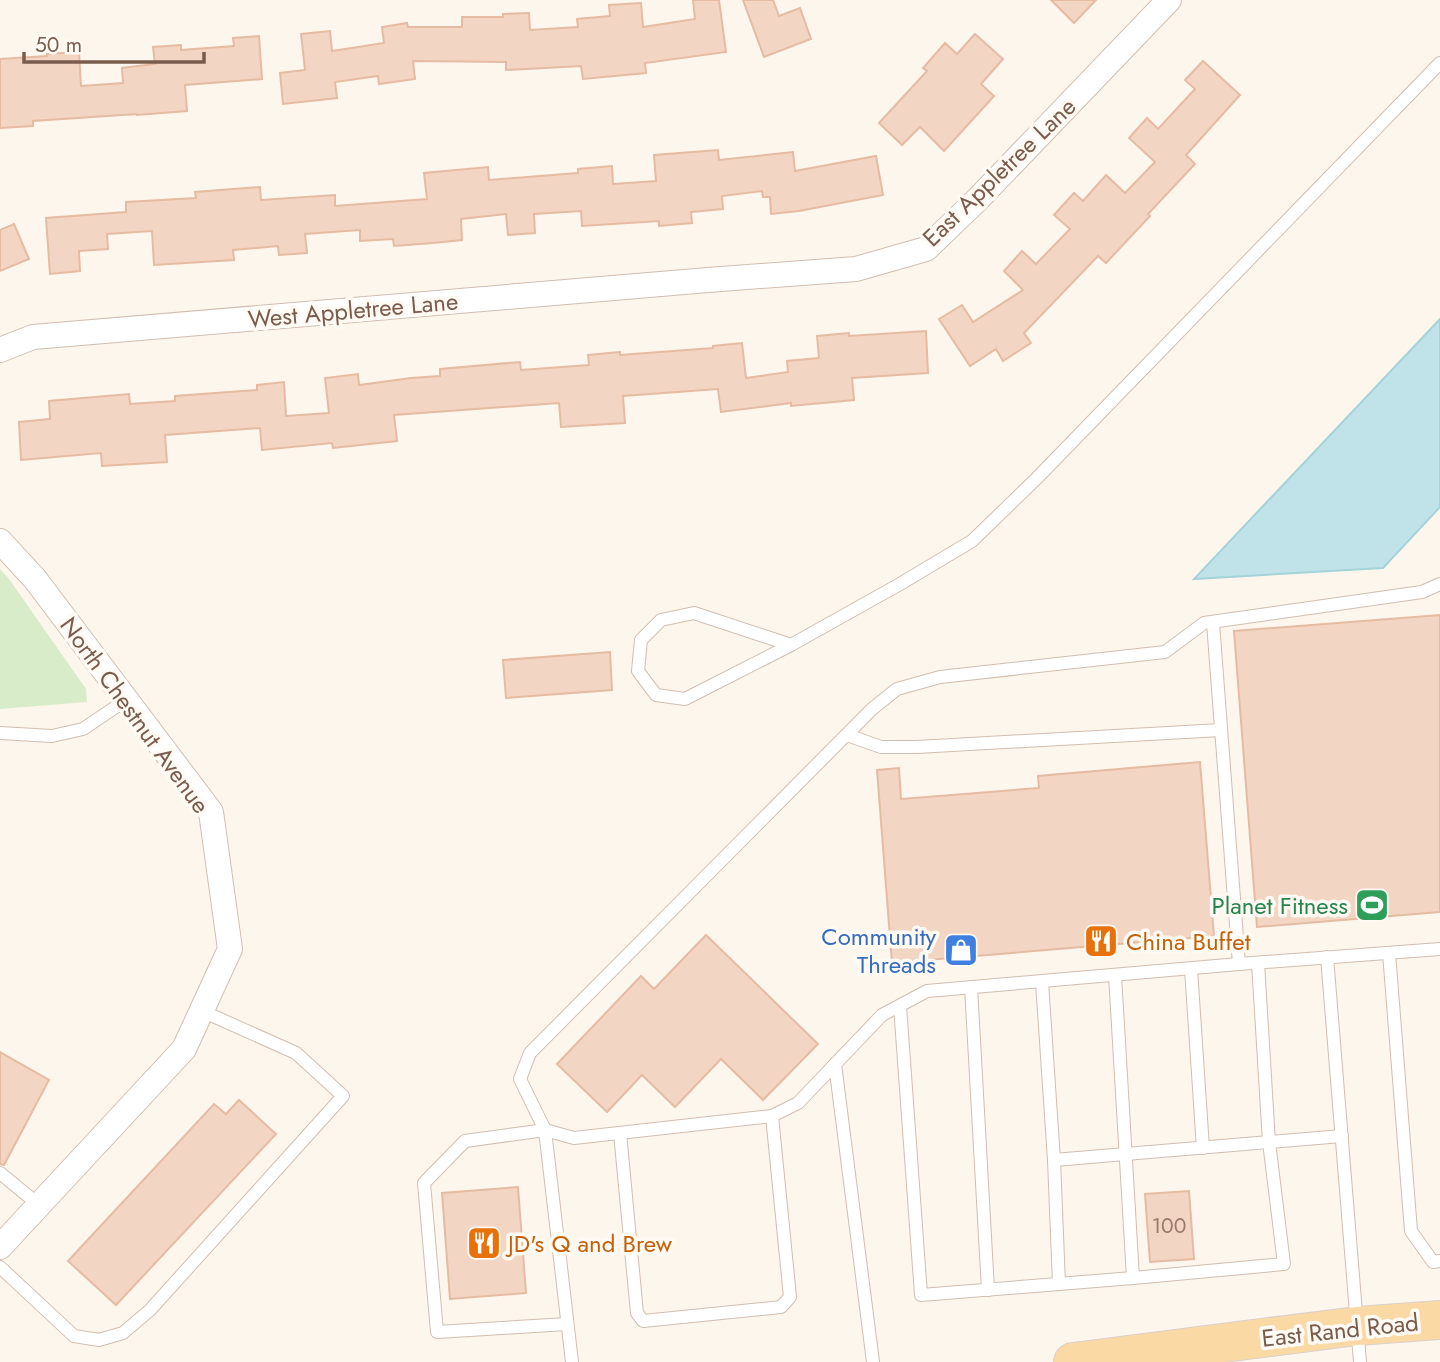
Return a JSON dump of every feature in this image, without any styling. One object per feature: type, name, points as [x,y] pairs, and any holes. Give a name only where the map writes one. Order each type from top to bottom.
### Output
[{"type":"main road","name":"East Rand Road","points":[[1073,1362],[1359,1344],[1440,1320]]},
{"type":"street","name":"East Appletree Lane","points":[[708,280],[856,268],[926,249],[978,199],[1170,0]]},
{"type":"street","name":"West Appletree Lane","points":[[0,350],[33,337],[708,280]]},
{"type":"street","name":"North Chestnut Avenue","points":[[0,541],[35,579],[211,812],[230,949],[184,1049],[0,1247]]},
{"type":"lane","points":[[791,645],[694,613],[662,620],[641,640],[638,671],[656,695],[685,699],[791,645],[972,541],[1037,478],[1440,63]]},
{"type":"lane","points":[[572,1362],[545,1130],[520,1079],[530,1053],[872,709],[897,690],[940,677],[1165,652],[1204,623],[1422,592],[1440,584]]},
{"type":"lane","points":[[1213,623],[1239,964]]},
{"type":"lane","points":[[0,733],[52,736],[83,729],[126,700]]},
{"type":"lane","points":[[846,734],[881,747],[917,747],[1221,730]]},
{"type":"lane","points":[[567,1324],[437,1332],[424,1183],[465,1141],[545,1130],[574,1138],[772,1116],[799,1103],[882,1016],[927,991],[1440,949]]},
{"type":"lane","points":[[1389,953],[1411,1231],[1433,1262],[1440,1261]]},
{"type":"lane","points":[[1327,957],[1359,1344]]},
{"type":"lane","points":[[900,1006],[921,1295],[1284,1264],[1269,1142],[1258,963]]},
{"type":"lane","points":[[1191,969],[1203,1147]]},
{"type":"lane","points":[[1115,975],[1133,1278]]},
{"type":"lane","points":[[1042,982],[1059,1284]]},
{"type":"lane","points":[[971,988],[988,1290]]},
{"type":"lane","points":[[0,1267],[74,1335],[99,1340],[123,1333],[150,1310],[343,1096],[296,1053],[202,1010]]},
{"type":"lane","points":[[835,1064],[873,1362]]},
{"type":"lane","points":[[620,1133],[637,1312],[643,1321],[781,1307],[790,1297],[772,1116]]},
{"type":"lane","points":[[1054,1160],[1342,1136]]},
{"type":"lane","points":[[0,1173],[39,1205]]},
{"type":"green space","points":[[0,569],[86,689],[87,702],[0,709]]},
{"type":"water","points":[[1440,319],[1440,507],[1383,568],[1194,579]]},
{"type":"building","points":[[693,0],[719,0],[726,52],[645,63],[646,73],[583,79],[581,66],[506,70],[506,62],[413,61],[415,79],[379,84],[378,76],[335,82],[337,98],[283,104],[280,73],[305,70],[301,34],[330,31],[332,51],[384,43],[382,27],[407,23],[408,27],[462,27],[462,17],[503,17],[503,14],[529,13],[530,30],[578,27],[577,19],[610,16],[609,5],[641,3],[643,27],[695,19]]},
{"type":"building","points":[[743,0],[773,0],[779,16],[800,8],[811,39],[764,57]]},
{"type":"building","points":[[1051,0],[1096,0],[1074,23]]},
{"type":"building","points":[[975,34],[1003,59],[981,84],[994,96],[944,151],[920,127],[902,145],[879,123],[927,71],[923,68],[945,43],[957,54]]},
{"type":"building","points":[[259,36],[262,79],[185,85],[187,111],[33,121],[33,126],[0,128],[0,59],[79,52],[81,86],[123,83],[122,68],[155,64],[153,47],[181,45],[181,50],[234,46],[233,38]]},
{"type":"building","points":[[1203,61],[1240,95],[1186,155],[1195,164],[1106,263],[1098,256],[1024,333],[1031,343],[1003,361],[996,349],[970,366],[939,319],[962,305],[973,322],[1023,290],[1004,271],[1022,251],[1036,264],[1070,229],[1054,215],[1074,193],[1083,201],[1106,175],[1125,193],[1155,162],[1129,138],[1147,118],[1158,129],[1195,89],[1185,80]]},
{"type":"building","points":[[718,150],[719,160],[793,152],[795,171],[876,156],[883,195],[771,214],[770,197],[763,197],[762,191],[722,196],[723,209],[691,212],[692,223],[659,226],[659,221],[582,226],[581,211],[534,214],[535,233],[508,235],[506,214],[461,219],[462,240],[394,246],[393,239],[360,241],[360,230],[305,234],[307,253],[279,255],[278,246],[233,250],[234,260],[154,265],[152,231],[107,234],[108,249],[79,251],[80,271],[50,274],[46,218],[126,212],[126,202],[196,198],[195,192],[260,187],[261,200],[335,195],[335,206],[427,199],[424,173],[488,167],[489,180],[578,173],[578,169],[612,166],[613,184],[656,181],[654,155]]},
{"type":"building","points":[[14,224],[29,259],[0,271],[0,230]]},
{"type":"building","points":[[926,331],[928,373],[852,378],[854,400],[791,406],[791,403],[721,412],[718,389],[623,396],[625,423],[561,427],[559,403],[394,415],[397,441],[333,448],[332,443],[262,450],[260,428],[165,435],[167,462],[102,466],[101,453],[21,460],[19,422],[50,419],[49,401],[129,394],[130,404],[175,401],[175,396],[257,390],[257,385],[284,382],[286,416],[329,413],[325,378],[358,374],[359,385],[440,376],[440,369],[520,362],[521,370],[589,365],[588,355],[713,348],[742,343],[746,378],[788,372],[787,361],[819,358],[817,336]]},
{"type":"building","points":[[1440,615],[1440,912],[1257,927],[1234,631]]},
{"type":"building","points":[[610,652],[612,690],[506,698],[503,660]]},
{"type":"building","points":[[1200,762],[1214,936],[892,963],[877,770],[899,768],[901,799],[1039,788],[1038,776]]},
{"type":"building","points":[[706,935],[818,1044],[763,1100],[721,1059],[675,1107],[642,1075],[607,1112],[557,1064],[641,976],[654,989]]},
{"type":"building","points":[[0,1052],[49,1080],[4,1165],[0,1164]]},
{"type":"building","points":[[239,1100],[276,1134],[116,1305],[68,1261],[214,1104],[226,1114]]},
{"type":"building","name":"JD's Q and Brew","points":[[518,1187],[526,1293],[450,1299],[442,1193]]},
{"type":"building","points":[[1189,1191],[1194,1259],[1150,1262],[1145,1194]]},
{"type":"place","name":"Planet Fitness","points":[[1372,905]]},
{"type":"place","name":"China Buffet","points":[[1101,941]]},
{"type":"place","name":"Community Threads","points":[[961,950]]},
{"type":"place","name":"JD's Q and Brew","points":[[484,1243]]}]
